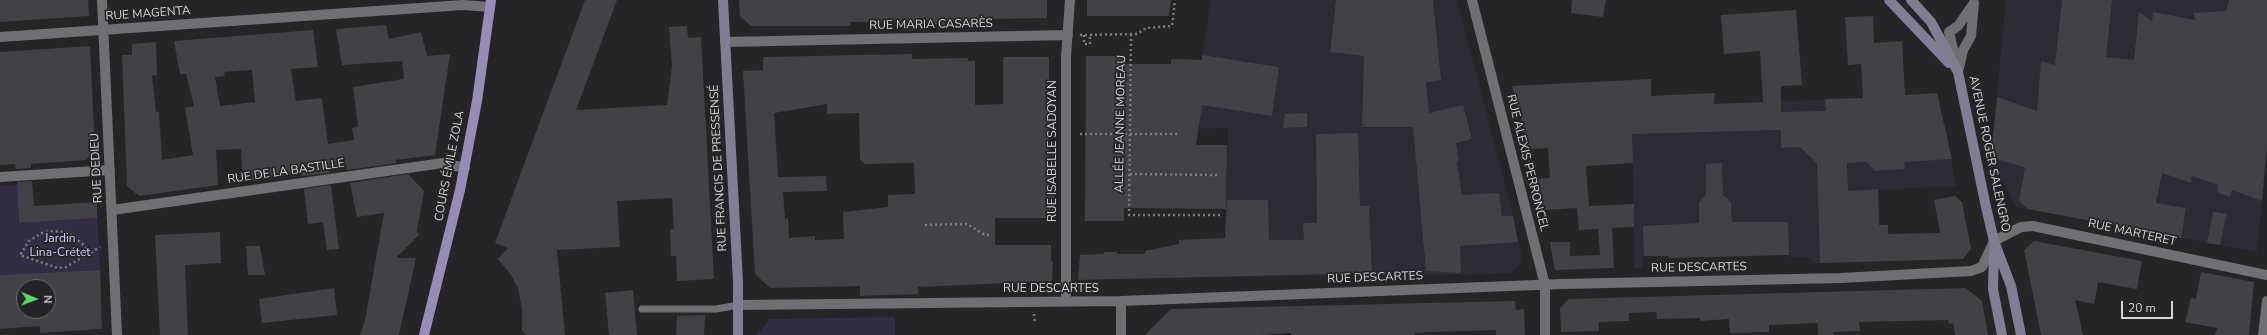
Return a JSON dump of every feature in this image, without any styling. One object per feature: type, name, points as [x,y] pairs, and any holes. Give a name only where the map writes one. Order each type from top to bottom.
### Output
[{"type":"main road","name":"RUE FRANCIS DE PRESSENSÉ","points":[[723,0],[724,42],[739,305],[738,335]]},
{"type":"main road","name":"AVENUE ROGER SALENGRO","points":[[1889,0],[1958,72]]},
{"type":"main road","name":"AVENUE ROGER SALENGRO","points":[[1911,0],[1931,22],[1958,72],[1970,140],[1994,242],[2011,286],[2021,335]]},
{"type":"main road","name":"COURS ÉMILE ZOLA","points":[[424,335],[465,168],[490,3]]},
{"type":"main road","name":"AVENUE ROGER SALENGRO","points":[[1994,242],[1993,289],[2002,335]]},
{"type":"street","name":"RUE DEDIEU","points":[[102,0],[117,335]]},
{"type":"street","name":"RUE ISABELLE SADOYAN","points":[[1066,302],[1066,65],[1070,0]]},
{"type":"street","name":"RUE ALEXIS PERRONCEL","points":[[1472,0],[1545,285],[1545,335]]},
{"type":"street","points":[[1958,72],[1963,50],[1971,36],[1974,2]]},
{"type":"street","points":[[1949,32],[1958,26],[1974,2]]},
{"type":"street","name":"RUE MAGENTA","points":[[0,37],[490,3]]},
{"type":"street","points":[[1931,22],[1949,32],[1958,72]]},
{"type":"street","name":"RUE MARIA CASARÈS","points":[[724,42],[1068,35]]},
{"type":"street","name":"RUE DE LA BASTILLE","points":[[112,210],[443,163],[465,168]]},
{"type":"street","points":[[0,177],[110,170]]},
{"type":"street","name":"RUE MARTERET","points":[[1994,242],[2020,227],[2033,226],[2267,275]]},
{"type":"street","name":"RUE DESCARTES","points":[[739,305],[1121,301],[1545,285],[1841,278],[1971,271],[1982,267],[1994,242]]},
{"type":"street","points":[[1121,301],[1121,335]]},
{"type":"street","points":[[2263,335],[2267,301]]},
{"type":"lane","points":[[642,309],[716,309],[739,305]]},
{"type":"path","points":[[1068,35],[1137,34],[1146,28],[1172,26],[1175,0]]},
{"type":"path","name":"ALLÉE JEANNE MOREAU","points":[[1131,34],[1130,214],[1221,215]]},
{"type":"path","points":[[1084,35],[1084,44],[1090,44],[1090,35]]},
{"type":"path","points":[[1078,134],[1179,134]]},
{"type":"path","points":[[1130,174],[1219,175]]},
{"type":"path","points":[[925,225],[967,224],[985,235],[990,235]]},
{"type":"path","points":[[89,254],[82,243],[73,236],[54,231],[35,236],[20,255],[58,268],[66,267],[102,248]]},
{"type":"shaded area","points":[[1211,0],[1336,0],[1330,52],[1366,0],[1457,0],[1513,215],[1523,261],[1511,274],[1224,277],[1228,128],[1191,129]]},
{"type":"shaded area","points":[[2006,0],[2267,0],[2267,150],[2257,252],[2016,207],[1991,158]]},
{"type":"shaded area","points":[[1836,99],[1838,118],[1855,135],[1946,129],[1956,186],[1818,193],[1820,263],[1814,263],[1809,258],[1788,257],[1789,252],[1668,253],[1657,256],[1644,256],[1643,268],[1634,268],[1632,108]]},
{"type":"green space","name":"Jardin Lina-Crétet","points":[[17,185],[19,223],[97,218],[100,270],[0,275],[0,186]]},
{"type":"green space","points":[[895,317],[895,335],[756,335],[770,319]]},
{"type":"building","points":[[0,0],[88,0],[89,16],[0,22]]},
{"type":"building","points":[[585,0],[617,0],[576,110],[667,105],[672,66],[669,27],[687,26],[688,38],[701,37],[714,279],[677,281],[676,256],[671,256],[670,229],[674,229],[672,198],[617,201],[620,247],[557,250],[565,335],[527,335],[522,331],[522,309],[518,288],[509,272],[498,259],[508,248],[495,243]]},
{"type":"building","points":[[739,0],[1047,0],[1047,18],[993,19],[993,24],[901,25],[901,23],[894,22],[850,22],[850,26],[751,26],[740,16]]},
{"type":"building","points":[[1087,0],[1171,0],[1169,16],[1087,16]]},
{"type":"building","points":[[1336,0],[1433,0],[1441,80],[1426,82],[1429,113],[1463,105],[1472,139],[1456,143],[1462,195],[1499,193],[1502,216],[1513,216],[1518,242],[1460,246],[1461,273],[1426,271],[1413,127],[1362,127],[1364,56],[1330,52]]},
{"type":"building","points":[[1572,0],[1606,0],[1603,17],[1571,13]]},
{"type":"building","points":[[2062,0],[2112,0],[2106,57],[2134,60],[2139,12],[2152,21],[2153,12],[2196,20],[2193,13],[2226,11],[2229,0],[2267,0],[2267,145],[2262,201],[2232,190],[2230,197],[2217,192],[2218,185],[2192,176],[2191,183],[2162,173],[2156,203],[2186,208],[2181,238],[2028,209],[2019,201],[2025,167],[1991,158],[1997,97],[2037,111],[2041,61],[2055,65]]},
{"type":"building","points":[[1796,10],[1802,85],[1781,86],[1781,112],[1826,111],[1825,99],[1863,98],[1861,64],[1848,65],[1845,17],[1873,16],[1874,43],[1902,41],[1905,95],[1937,93],[1952,159],[1904,162],[1905,169],[1875,171],[1867,162],[1847,163],[1848,191],[1878,189],[1879,225],[1888,225],[1888,234],[1940,233],[1934,200],[1955,196],[1962,202],[1971,249],[1963,259],[1820,263],[1817,163],[1800,147],[1781,148],[1781,130],[1632,134],[1633,163],[1587,166],[1586,168],[1589,206],[1634,204],[1634,227],[1612,228],[1614,268],[1555,270],[1550,242],[1570,242],[1570,256],[1600,255],[1598,229],[1579,230],[1577,208],[1543,210],[1536,179],[1550,178],[1548,148],[1529,149],[1512,86],[1651,79],[1651,96],[1715,93],[1714,104],[1763,102],[1760,51],[1724,54],[1721,15]]},
{"type":"building","points":[[386,25],[389,39],[421,32],[427,56],[450,54],[435,155],[395,160],[397,163],[347,170],[346,164],[329,166],[330,173],[302,176],[301,173],[243,182],[241,149],[216,150],[218,185],[139,196],[127,186],[122,55],[132,55],[132,44],[156,42],[157,75],[152,76],[156,112],[159,112],[162,160],[193,155],[185,108],[194,106],[186,74],[180,74],[174,41],[313,30],[318,67],[291,69],[296,101],[322,98],[328,144],[354,140],[352,128],[358,127],[353,87],[404,79],[402,61],[342,65],[336,29]],"holes":[[[252,70],[255,102],[220,106],[215,77],[225,76],[224,72]]]},
{"type":"building","points":[[90,46],[95,150],[86,160],[31,164],[31,168],[16,169],[15,164],[0,165],[0,52]]},
{"type":"building","points":[[912,54],[912,59],[968,58],[968,61],[975,61],[975,105],[1003,104],[1003,57],[1049,57],[1049,174],[1054,174],[1054,218],[995,218],[995,245],[1051,245],[1051,261],[1053,261],[1052,281],[918,287],[918,294],[860,296],[860,286],[770,288],[755,274],[743,71],[763,70],[763,57]],"holes":[[[827,104],[827,114],[859,113],[860,159],[865,164],[914,163],[915,194],[888,195],[888,207],[843,212],[844,239],[815,240],[815,236],[789,238],[788,218],[785,219],[783,192],[827,191],[826,176],[778,177],[774,113]]]},
{"type":"building","points":[[1202,55],[1279,67],[1272,116],[1202,105],[1196,145],[1227,145],[1226,209],[1124,208],[1124,221],[1085,221],[1086,56],[1126,56],[1126,64],[1171,64],[1171,59],[1202,60]]},
{"type":"building","points":[[1307,113],[1307,127],[1283,128],[1285,114]]},
{"type":"building","points":[[1358,133],[1360,206],[1369,206],[1372,273],[1078,280],[1080,255],[1104,254],[1104,252],[1117,252],[1117,254],[1145,254],[1145,251],[1179,244],[1179,240],[1225,238],[1227,200],[1268,200],[1269,240],[1304,240],[1303,223],[1317,223],[1316,134]]},
{"type":"building","points":[[1722,163],[1723,195],[1731,202],[1732,222],[1788,222],[1789,255],[1669,258],[1668,256],[1644,256],[1643,226],[1699,223],[1699,203],[1706,194],[1706,164]]},
{"type":"building","points":[[408,174],[424,191],[417,231],[419,235],[396,258],[416,258],[399,335],[360,335],[365,320],[384,213],[357,217],[350,183]]},
{"type":"building","points":[[32,181],[34,206],[97,202],[97,218],[19,223],[17,182]]},
{"type":"building","points":[[331,185],[339,249],[327,250],[323,222],[308,224],[304,189]]},
{"type":"building","points":[[2213,212],[2227,214],[2220,245],[2207,243]]},
{"type":"building","points":[[220,232],[221,263],[185,265],[188,335],[160,335],[155,235]]},
{"type":"building","points":[[2034,241],[2142,261],[2137,289],[2098,282],[2094,304],[2075,300],[2083,335],[2041,335],[2024,250]]},
{"type":"building","points":[[246,246],[260,246],[265,275],[248,275]]},
{"type":"building","points":[[100,270],[102,329],[40,333],[40,326],[0,329],[0,275]]},
{"type":"building","points":[[2201,272],[2254,282],[2249,335],[2215,335],[2217,328],[2185,322],[2191,298],[2196,299]]},
{"type":"building","points":[[334,288],[337,315],[262,323],[259,299]]},
{"type":"building","points":[[1966,288],[1982,301],[1988,335],[1955,335],[1953,323],[1949,324],[1948,320],[1859,322],[1860,331],[1833,332],[1834,335],[1818,335],[1818,323],[1769,325],[1769,332],[1730,333],[1729,319],[1700,321],[1700,318],[1657,319],[1656,312],[1629,313],[1629,321],[1599,322],[1599,331],[1561,332],[1560,308],[1569,299]]},
{"type":"building","points":[[633,290],[637,335],[609,335],[605,293]]},
{"type":"building","points":[[1515,301],[1516,310],[1524,309],[1525,335],[1496,335],[1496,330],[1414,333],[1415,335],[1291,335],[1291,333],[1259,335],[1145,335],[1171,309]]},
{"type":"building","points":[[705,315],[704,335],[676,335],[677,316]]}]
